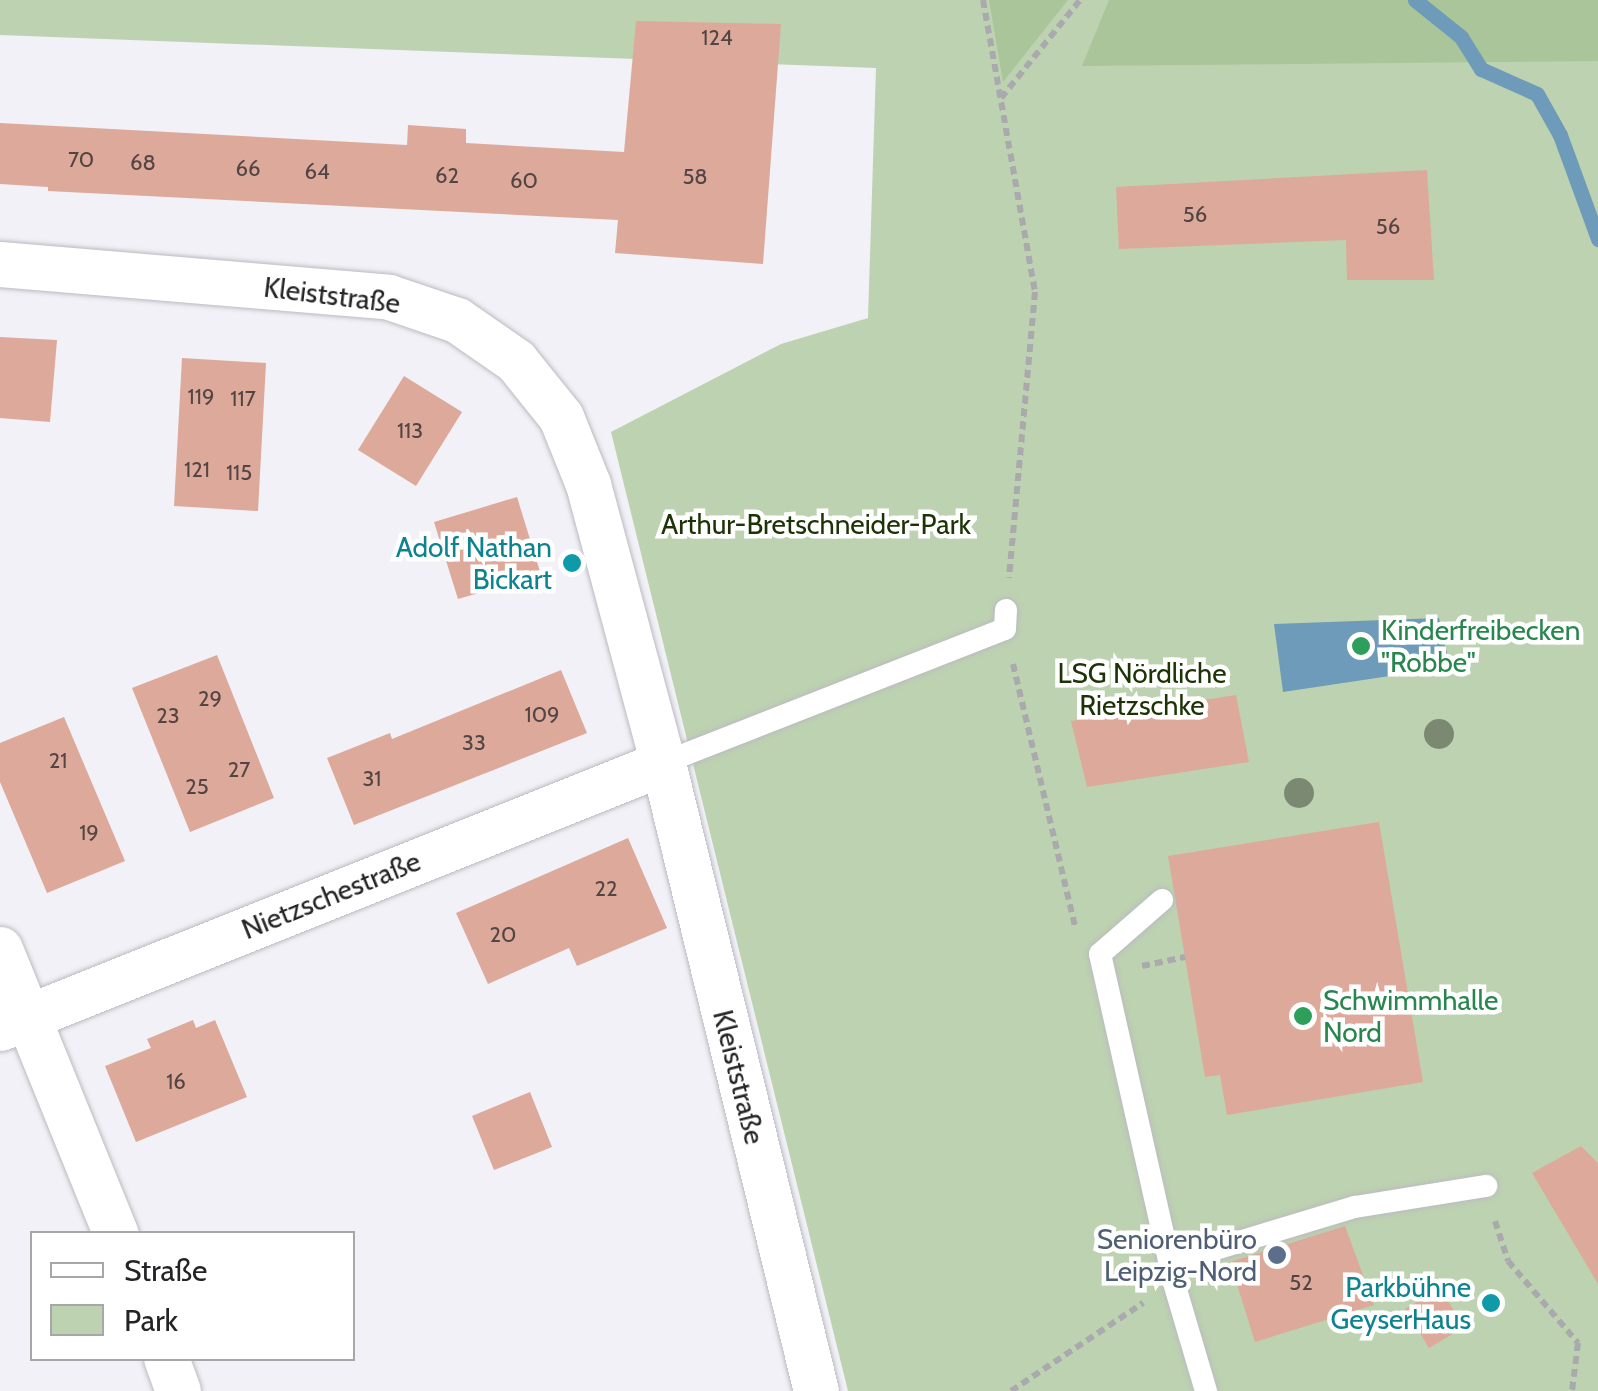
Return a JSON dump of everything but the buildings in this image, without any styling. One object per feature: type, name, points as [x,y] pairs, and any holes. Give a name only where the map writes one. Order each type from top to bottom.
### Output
[{"type":"street","name":"Kleiststraße","points":[[0,264],[389,297],[458,320],[516,361],[561,417],[588,484],[663,763],[816,1391]]},
{"type":"street","name":"Nietzschestraße","points":[[14,1022],[663,763]]},
{"type":"street","points":[[0,950],[14,1022],[115,1231]]},
{"type":"street","points":[[167,1361],[178,1391]]},
{"type":"lane","points":[[663,763],[1006,620]]},
{"type":"lane","points":[[1162,900],[1100,954],[1169,1262],[1206,1391]]},
{"type":"lane","points":[[1169,1262],[1355,1207],[1486,1186]]},
{"type":"path","points":[[983,0],[1035,292],[1006,620],[1079,943],[1100,954]]},
{"type":"path","points":[[1002,96],[1080,0]]},
{"type":"path","points":[[1160,962],[1184,957]]},
{"type":"path","points":[[1486,1186],[1508,1261],[1578,1343],[1572,1391]]},
{"type":"path","points":[[1012,1391],[1138,1306]]},
{"type":"green space","name":"LSG Nördliche Rietzschke","points":[[0,0],[1598,0],[1598,1391],[848,1391],[611,432],[781,344],[868,318],[876,68],[0,35]]},
{"type":"green space","points":[[989,0],[1068,0],[1003,82]]},
{"type":"green space","points":[[1109,0],[1598,0],[1598,61],[1082,66]]},
{"type":"water","name":"Kinderfreibecken \"Robbe\"","points":[[1439,618],[1450,667],[1283,692],[1274,624]]},
{"type":"waterway","points":[[1415,0],[1461,37],[1481,69],[1537,94],[1560,135],[1598,239]]},
{"type":"place","name":"Adolf Nathan Bickart","points":[[572,563]]},
{"type":"place","name":"Kinderfreibecken \"Robbe\"","points":[[1361,646]]},
{"type":"place","name":"Schwimmhalle Nord","points":[[1303,1016]]},
{"type":"place","name":"Seniorenbüro Leipzig-Nord","points":[[1277,1255]]},
{"type":"place","name":"Parkbühne GeyserHaus","points":[[1491,1303]]},
{"type":"park label","name":"Arthur-Bretschneider-Park","points":[[816,524]]}]
